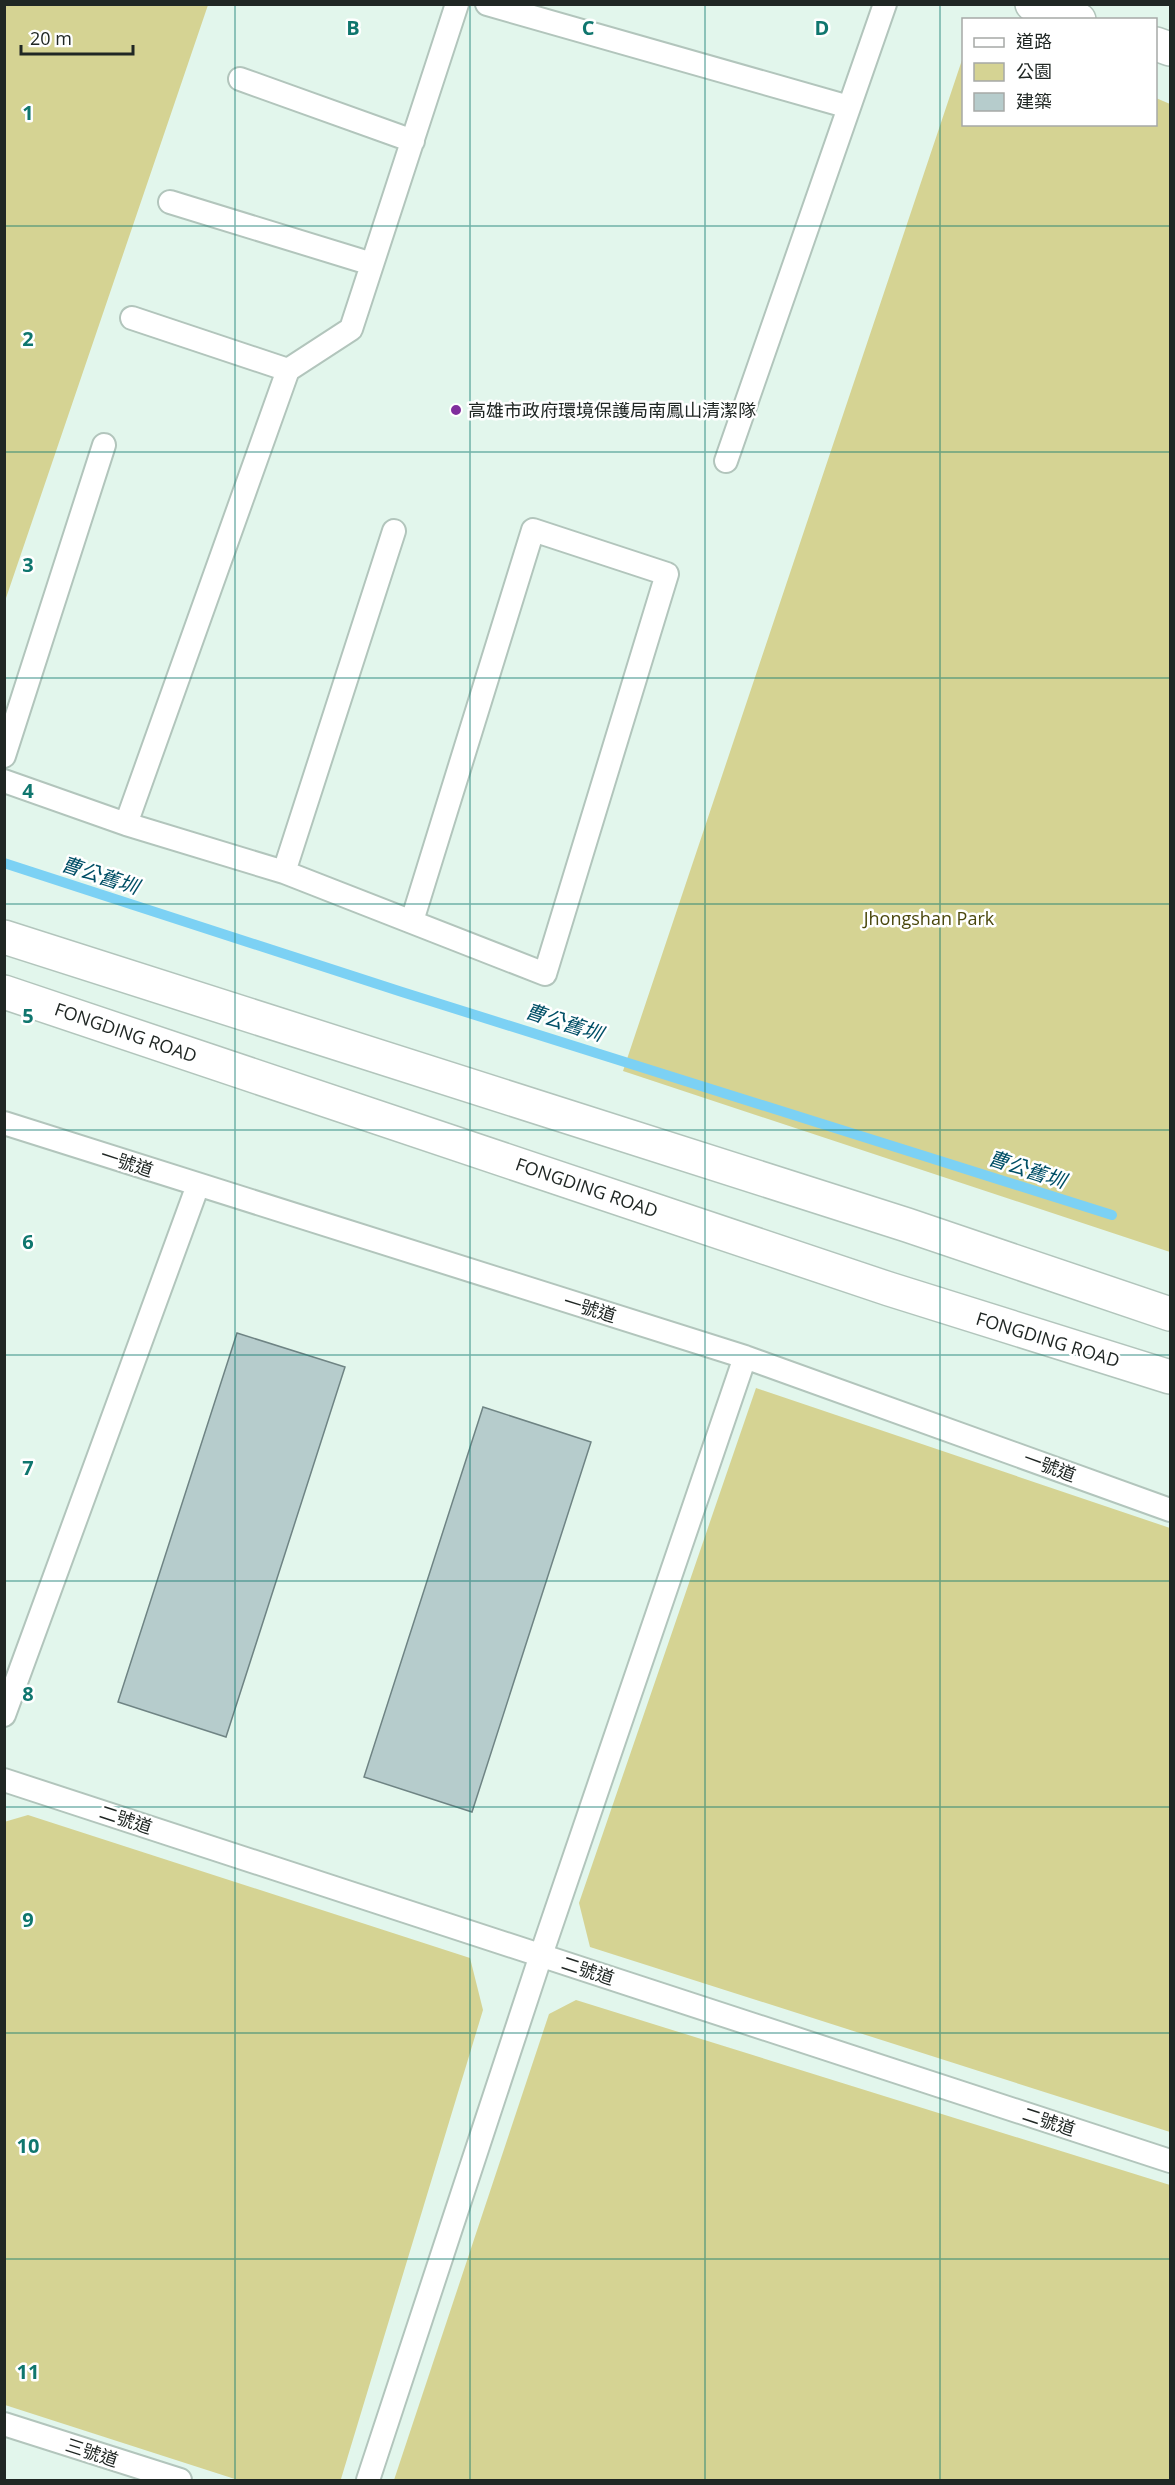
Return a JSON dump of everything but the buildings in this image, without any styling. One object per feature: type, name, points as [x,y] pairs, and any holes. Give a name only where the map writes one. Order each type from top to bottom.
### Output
[{"type":"main road","points":[[1032,4],[1073,18]]},
{"type":"main road","points":[[4,937],[907,1225],[1170,1314]]},
{"type":"main road","name":"FONGDING ROAD","points":[[4,992],[889,1289],[1170,1377]]},
{"type":"lane","points":[[126,824],[288,370],[351,329],[457,4]]},
{"type":"lane","points":[[487,4],[849,107]]},
{"type":"lane","points":[[726,461],[885,4]]},
{"type":"lane","points":[[240,80],[413,141]]},
{"type":"lane","points":[[170,202],[372,264]]},
{"type":"lane","points":[[132,318],[288,370]]},
{"type":"lane","points":[[4,756],[104,445]]},
{"type":"lane","points":[[4,781],[126,824],[284,873],[545,974],[667,574],[533,530],[412,921]]},
{"type":"lane","points":[[284,873],[394,531]]},
{"type":"lane","name":"一號道","points":[[4,1123],[745,1357],[1170,1510]]},
{"type":"lane","points":[[4,1715],[198,1185]]},
{"type":"lane","points":[[368,2481],[541,1955],[745,1357]]},
{"type":"lane","name":"二號道","points":[[4,1780],[1170,2161]]},
{"type":"lane","name":"三號道","points":[[4,2424],[180,2481]]},
{"type":"green space","points":[[4,5],[208,5],[5,601]]},
{"type":"green space","name":"Jhongshan Park","points":[[962,60],[962,126],[1157,126],[1157,98],[1170,104],[1170,1252],[623,1071]]},
{"type":"green space","points":[[756,1388],[1170,1528],[1170,2132],[590,1947],[579,1903]]},
{"type":"green space","points":[[28,1815],[470,1958],[483,2010],[341,2479],[238,2480],[5,2405],[4,1822]]},
{"type":"green space","points":[[576,2000],[1170,2185],[1170,2480],[394,2480],[549,2014]]},
{"type":"waterway","name":"曹公舊圳","points":[[4,863],[402,992],[1112,1215]]},
{"type":"place","name":"高雄市政府環境保護局南鳳山清潔隊","points":[[456,410]]}]
